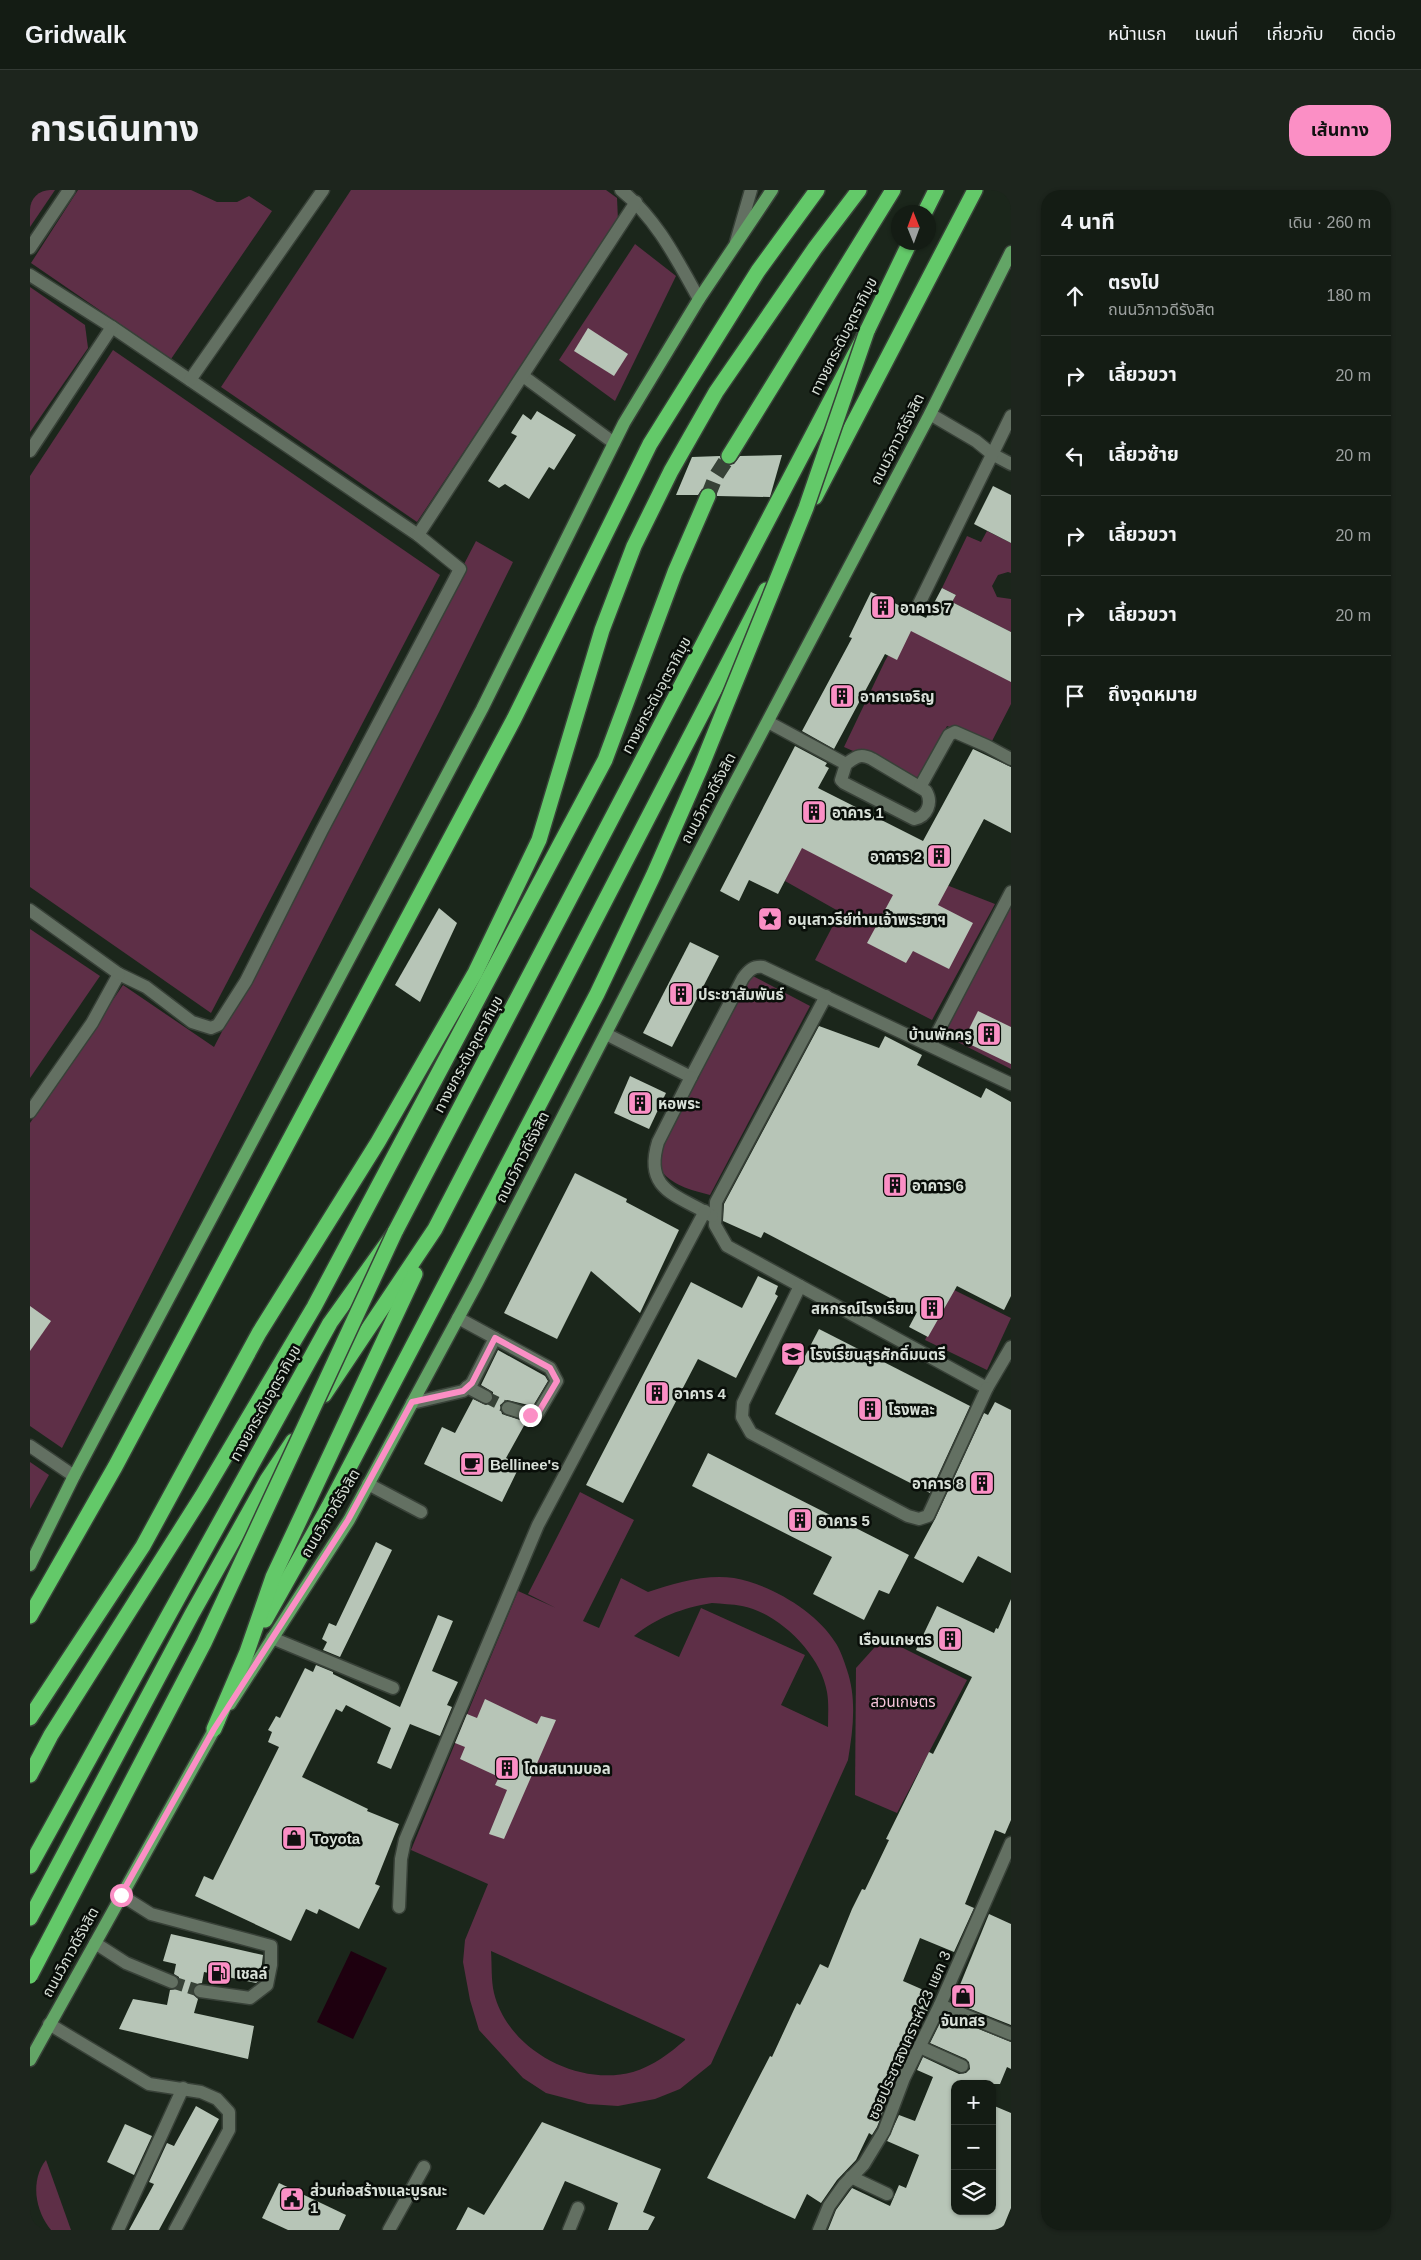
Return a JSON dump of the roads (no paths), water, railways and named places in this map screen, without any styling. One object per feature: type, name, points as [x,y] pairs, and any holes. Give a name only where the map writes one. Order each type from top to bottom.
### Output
[{"type":"highway","points":[[30,1616],[115,1467],[514,719],[650,444],[758,271],[817,190]]},
{"type":"highway","points":[[30,1718],[143,1546],[259,1333],[378,1142],[474,973],[539,840],[602,630],[634,546],[666,480],[716,392],[815,248],[859,190]]},
{"type":"highway","name":"ทางยกระดับอุตราภิมุข","points":[[729,456],[893,190]]},
{"type":"highway","points":[[928,205],[936,190]]},
{"type":"highway","points":[[214,1729],[247,1652],[258,1617],[277,1569],[435,1229],[975,190]]},
{"type":"highway","name":"ทางยกระดับอุตราภิมุข","points":[[30,1866],[330,1323],[395,1232],[867,331],[906,250]]},
{"type":"highway","points":[[247,1652],[329,1506],[597,994],[654,874],[702,767],[806,508],[867,331]]},
{"type":"highway","name":"ทางยกระดับอุตราภิมุข","points":[[30,1775],[51,1735],[202,1496],[314,1307],[605,760],[675,572],[708,496]]},
{"type":"highway","points":[[30,1918],[188,1622],[267,1480],[435,1229]]},
{"type":"highway","points":[[30,1976],[204,1643],[395,1232]]},
{"type":"main road","points":[[30,1565],[74,1476],[482,709],[624,423],[699,299],[772,190]]},
{"type":"main road","name":"ถนนวิภาวดีรังสิต","points":[[30,2060],[214,1729],[348,1520],[368,1484],[458,1318],[930,414],[1011,252]]},
{"type":"street","points":[[30,248],[69,190]]},
{"type":"street","points":[[190,380],[323,190]]},
{"type":"street","points":[[621,190],[636,202],[664,239],[699,299]]},
{"type":"street","points":[[735,245],[751,190]]},
{"type":"street","points":[[418,536],[636,202]]},
{"type":"street","points":[[30,275],[112,327],[190,380],[418,536],[460,569],[326,821],[246,981],[218,1024],[211,1028],[192,1022],[146,987],[119,974],[30,910]]},
{"type":"street","points":[[30,451],[112,327]]},
{"type":"street","points":[[523,376],[614,443]]},
{"type":"street","points":[[930,414],[1011,464]]},
{"type":"street","points":[[918,606],[1011,416]]},
{"type":"street","points":[[768,722],[846,764]]},
{"type":"street","points":[[920,788],[949,735],[955,732],[1011,759]]},
{"type":"street","points":[[858,755],[865,755],[926,791],[929,803],[922,816],[914,819],[844,783],[841,780],[846,764],[858,755]]},
{"type":"street","points":[[931,1045],[1011,892]]},
{"type":"street","points":[[987,1388],[727,1246],[710,1214],[664,1189],[655,1176],[656,1150],[658,1142],[743,978],[756,966],[763,967],[826,996],[1011,1084]]},
{"type":"street","points":[[30,1112],[92,1023],[119,974]]},
{"type":"street","points":[[399,1907],[401,1858],[406,1840],[538,1524],[710,1214],[826,996]]},
{"type":"street","points":[[606,1034],[691,1078]]},
{"type":"street","points":[[800,1286],[743,1403],[742,1416],[751,1433],[908,1516],[919,1518],[928,1516],[987,1388],[1011,1347]]},
{"type":"street","points":[[458,1318],[550,1368],[557,1381],[538,1413],[530,1415],[508,1408]]},
{"type":"street","points":[[412,1402],[463,1391],[472,1383],[495,1338]]},
{"type":"street","points":[[467,1387],[486,1397]]},
{"type":"street","points":[[30,1446],[74,1476]]},
{"type":"street","points":[[368,1484],[421,1512]]},
{"type":"street","points":[[272,1638],[393,1688]]},
{"type":"street","name":"ซอยประชาสงเคราะห์ 23 แยก 3","points":[[819,2230],[829,2206],[864,2164],[884,2131],[904,2078],[940,2005],[1011,1843]]},
{"type":"street","points":[[121,1895],[151,1914],[271,1946],[272,1965],[267,1985],[250,1998],[200,1991]]},
{"type":"street","points":[[95,1943],[126,1963],[172,1982]]},
{"type":"street","points":[[940,2005],[1011,2034]]},
{"type":"street","points":[[49,2024],[149,2084],[183,2088],[217,2099],[229,2112],[229,2130],[175,2230]]},
{"type":"street","points":[[920,2047],[962,2066]]},
{"type":"street","points":[[118,2230],[183,2088]]},
{"type":"street","points":[[389,2230],[424,2167]]},
{"type":"street","points":[[851,2178],[887,2194]]},
{"type":"street","points":[[568,2230],[578,2208]]},
{"type":"tunnel","points":[[708,496],[716,476],[729,456]]},
{"type":"tunnel","points":[[486,1397],[508,1408]]},
{"type":"tunnel","points":[[172,1982],[200,1991]]},
{"type":"place","name":"อาคาร 7","points":[[883,607]]},
{"type":"place","name":"อาคารเจริญ","points":[[842,696]]},
{"type":"place","name":"อาคาร 1","points":[[814,812]]},
{"type":"place","name":"อาคาร 2","points":[[939,856]]},
{"type":"place","name":"อนุเสาวรีย์ท่านเจ้าพระยาฯ","points":[[770,919]]},
{"type":"place","name":"ประชาสัมพันธ์","points":[[681,994]]},
{"type":"place","name":"บ้านพักครู","points":[[989,1034]]},
{"type":"place","name":"หอพระ","points":[[640,1103]]},
{"type":"place","name":"อาคาร 6","points":[[895,1185]]},
{"type":"place","name":"สหกรณ์โรงเรียน","points":[[932,1308]]},
{"type":"place","name":"โรงเรียนสุรศักดิ์มนตรี","points":[[793,1354]]},
{"type":"place","name":"อาคาร 4","points":[[657,1393]]},
{"type":"place","name":"โรงพละ","points":[[870,1409]]},
{"type":"place","name":"Bellinee's","points":[[472,1464]]},
{"type":"place","name":"อาคาร 8","points":[[982,1483]]},
{"type":"place","name":"อาคาร 5","points":[[800,1520]]},
{"type":"place","name":"เรือนเกษตร","points":[[950,1639]]},
{"type":"place","name":"โดมสนามบอล","points":[[507,1768]]},
{"type":"place","name":"Toyota","points":[[294,1838]]},
{"type":"place","name":"เชลล์","points":[[219,1973]]},
{"type":"place","name":"จันทสร","points":[[963,1996]]},
{"type":"place","name":"ส่วนก่อสร้างและบูรณะ 1","points":[[292,2199]]},
{"type":"park label","name":"สวนเกษตร","points":[[903,1701]]}]
